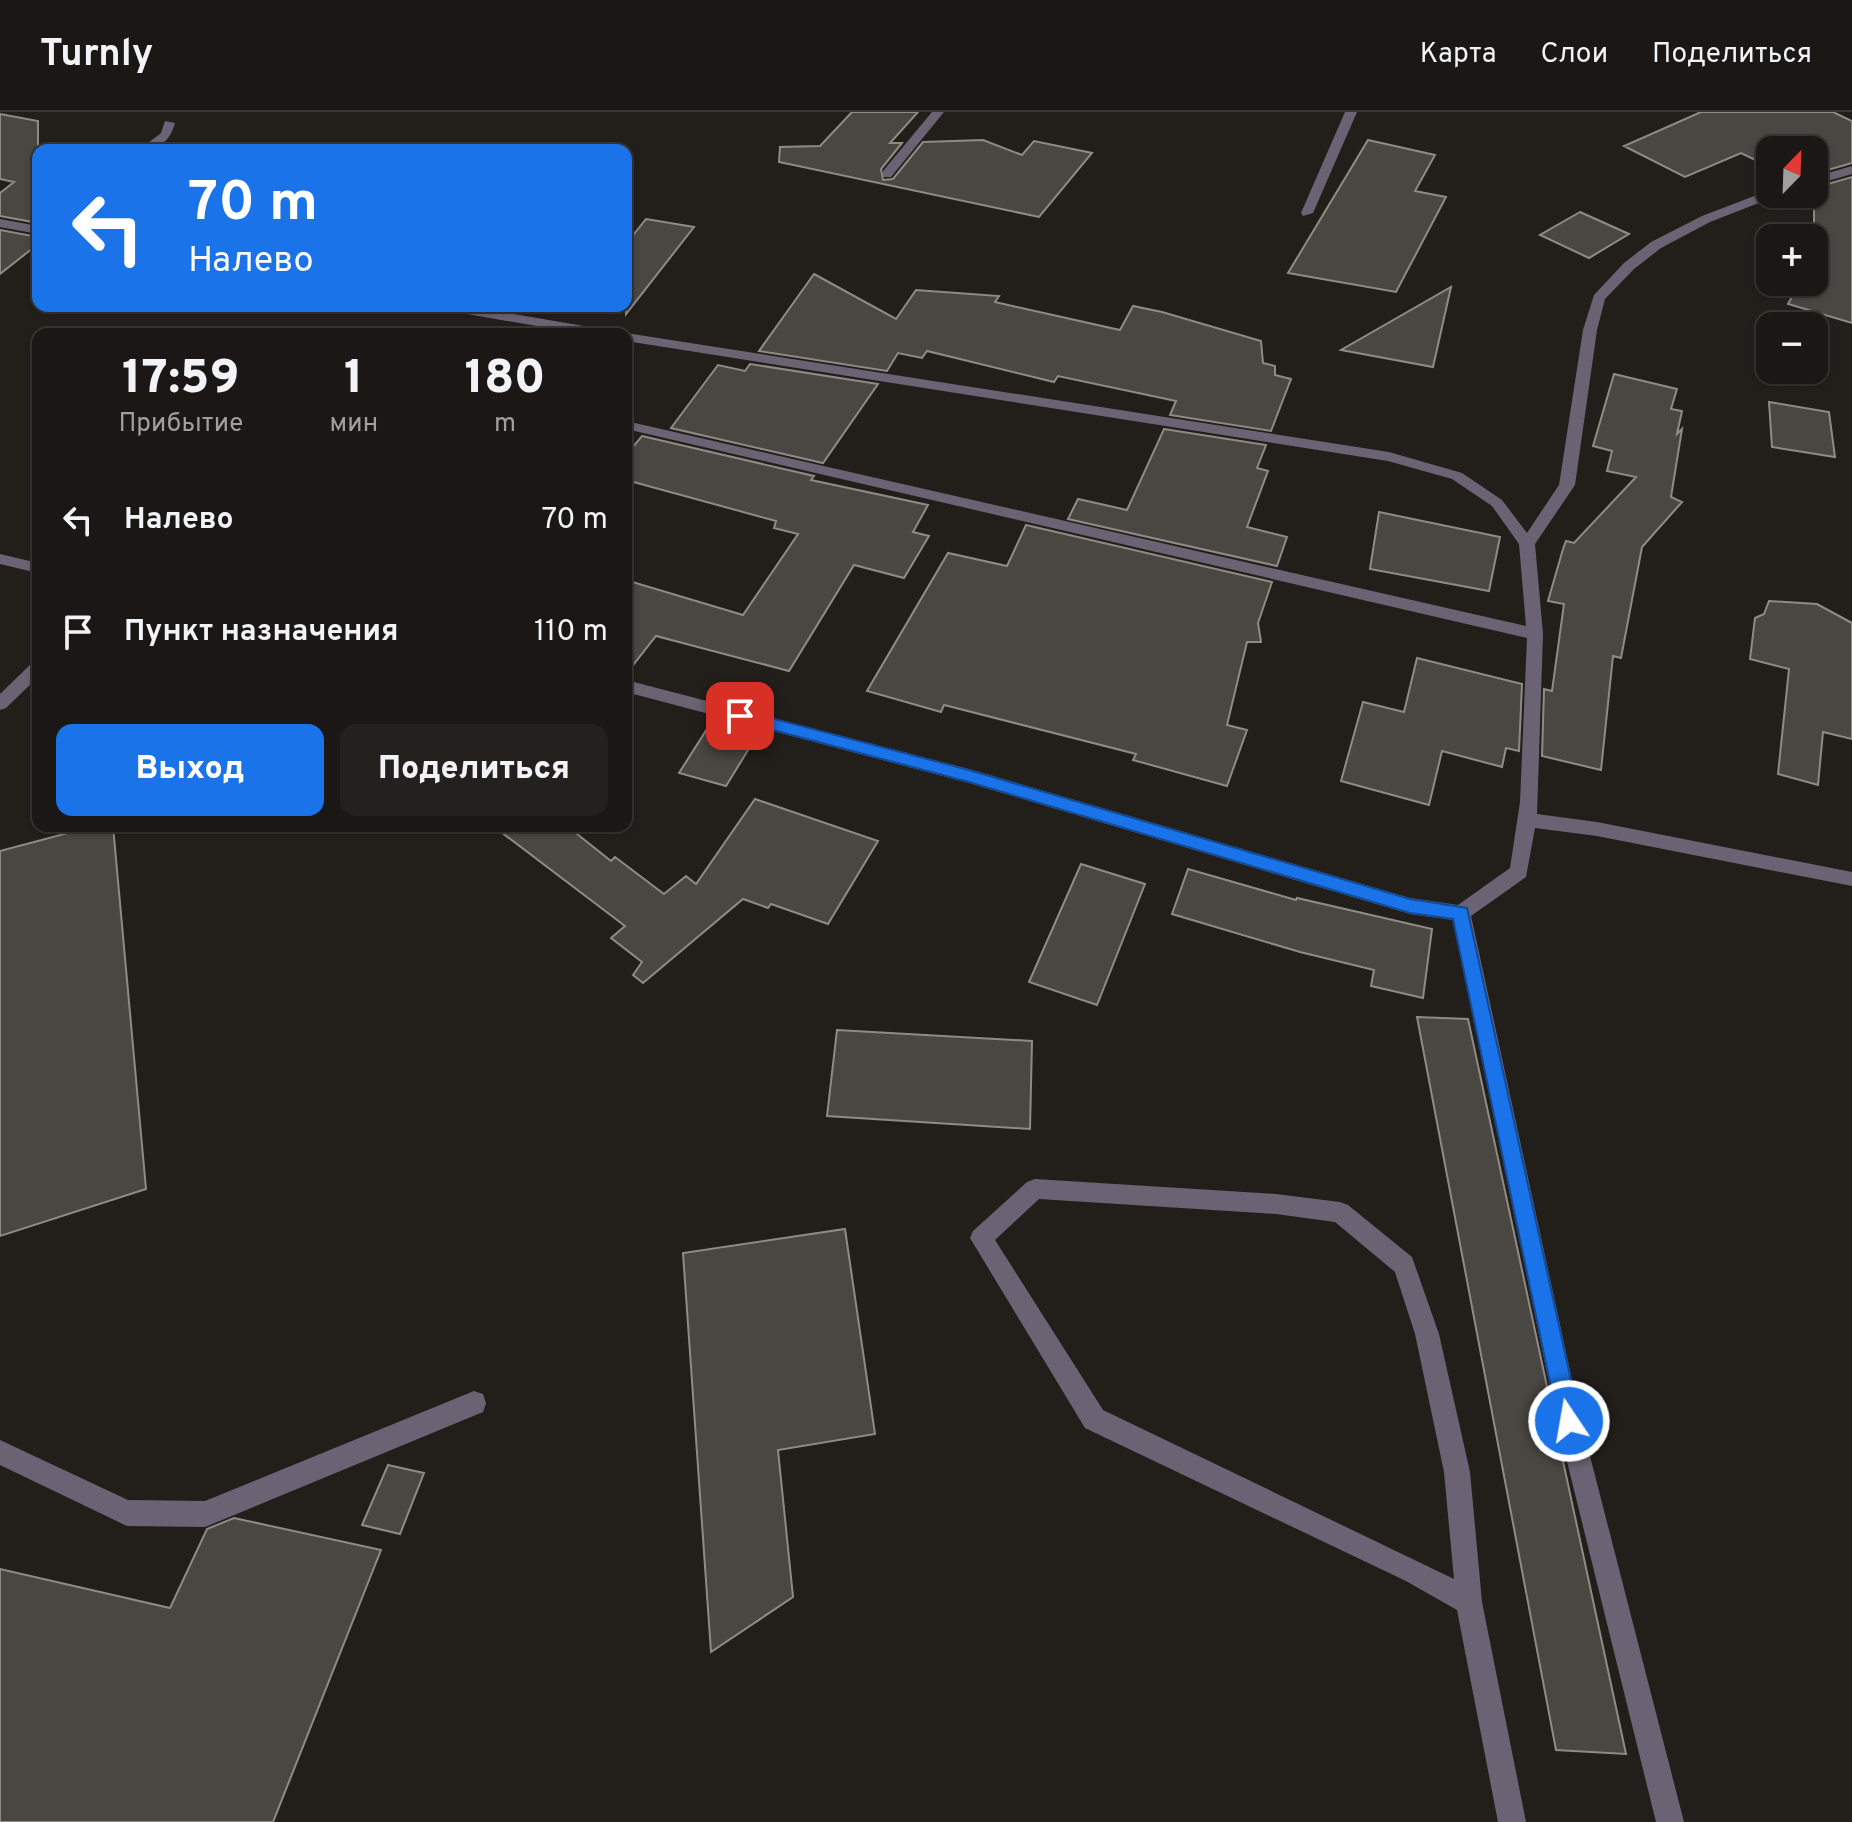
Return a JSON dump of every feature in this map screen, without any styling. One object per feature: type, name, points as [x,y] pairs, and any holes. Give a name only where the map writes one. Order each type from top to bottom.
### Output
[{"type":"street","points":[[887,174],[938,112]]},
{"type":"street","points":[[1307,213],[1351,112]]},
{"type":"street","points":[[153,144],[166,135],[169,123]]},
{"type":"street","points":[[1828,177],[1852,170]]},
{"type":"street","points":[[1527,544],[1567,485],[1590,330],[1599,298],[1629,266],[1656,245],[1706,219],[1756,199]]},
{"type":"street","points":[[0,223],[32,229]]},
{"type":"street","points":[[477,312],[570,328]]},
{"type":"street","points":[[515,328],[521,320]]},
{"type":"street","points":[[632,338],[1389,457],[1457,476],[1497,503],[1527,544],[1535,634],[1527,820],[1519,872],[1461,913],[1410,906],[969,776],[632,688]]},
{"type":"street","points":[[632,426],[1535,634]]},
{"type":"street","points":[[0,559],[32,567]]},
{"type":"street","points":[[0,704],[32,673]]},
{"type":"street","points":[[1527,820],[1597,829],[1852,879]]},
{"type":"street","points":[[1461,913],[1569,1421],[1670,1822]]},
{"type":"street","points":[[1469,1602],[1415,1572],[1094,1419],[981,1238],[1035,1189],[1276,1204],[1340,1212],[1404,1265],[1427,1334],[1457,1472],[1469,1602],[1512,1822]]},
{"type":"street","points":[[0,1452],[127,1513],[205,1514],[474,1403]]},
{"type":"building","points":[[852,112],[918,112],[890,143],[902,143],[881,169],[883,180],[893,179],[923,142],[983,140],[1022,155],[1034,141],[1092,153],[1039,217],[779,162],[780,147],[820,146]]},
{"type":"building","points":[[1701,112],[1833,112],[1852,121],[1852,163],[1828,170],[1828,136],[1756,136],[1756,160],[1741,153],[1685,177],[1624,146]]},
{"type":"building","points":[[0,114],[38,121],[38,144],[32,144],[32,222],[0,216],[0,193],[14,182],[0,179]]},
{"type":"building","points":[[1368,140],[1435,155],[1415,191],[1446,197],[1396,292],[1288,273]]},
{"type":"building","points":[[1852,177],[1852,323],[1828,316],[1828,312],[1815,312],[1788,304],[1792,296],[1828,296],[1828,224],[1814,224],[1814,208],[1828,208],[1828,184]]},
{"type":"building","points":[[1580,212],[1629,234],[1589,258],[1540,235]]},
{"type":"building","points":[[646,219],[694,227],[632,306],[632,236]]},
{"type":"building","points":[[0,230],[32,236],[32,249],[0,274]]},
{"type":"building","points":[[814,274],[896,319],[916,290],[999,296],[995,302],[1120,330],[1133,306],[1162,312],[1261,341],[1263,363],[1275,366],[1275,375],[1291,379],[1271,431],[1170,415],[1176,401],[1058,376],[1054,382],[927,351],[922,358],[898,353],[887,371],[759,351]]},
{"type":"building","points":[[1451,287],[1433,367],[1341,350]]},
{"type":"building","points":[[750,364],[878,384],[823,463],[671,428],[718,365],[745,371]]},
{"type":"building","points":[[1614,374],[1677,389],[1671,409],[1682,411],[1677,434],[1682,429],[1671,497],[1682,502],[1642,547],[1621,658],[1613,656],[1601,770],[1542,756],[1544,689],[1552,691],[1564,604],[1548,601],[1566,541],[1574,543],[1636,477],[1607,471],[1612,451],[1593,446]]},
{"type":"building","points":[[1769,402],[1829,412],[1835,457],[1772,447]]},
{"type":"building","points":[[1164,429],[1266,445],[1257,468],[1268,471],[1247,527],[1287,537],[1277,566],[1068,519],[1078,499],[1127,510]]},
{"type":"building","points":[[642,436],[814,476],[811,480],[928,505],[913,532],[929,536],[904,578],[854,565],[789,671],[656,636],[632,666],[632,582],[743,615],[798,534],[774,528],[776,521],[632,482],[632,448]]},
{"type":"building","points":[[1379,512],[1500,537],[1489,591],[1370,569]]},
{"type":"building","points":[[1026,525],[1272,582],[1258,623],[1261,642],[1247,642],[1227,725],[1247,730],[1227,786],[1133,760],[1136,754],[944,705],[941,712],[867,691],[948,553],[1007,566]]},
{"type":"building","points":[[1769,601],[1817,604],[1852,623],[1852,739],[1823,732],[1818,785],[1778,774],[1789,669],[1750,659],[1755,618],[1764,614]]},
{"type":"building","points":[[1417,658],[1522,684],[1519,751],[1506,748],[1502,767],[1442,751],[1429,805],[1341,781],[1363,702],[1404,712]]},
{"type":"building","points":[[707,729],[753,742],[726,786],[679,773]]},
{"type":"building","points":[[755,799],[878,841],[828,924],[771,904],[768,908],[743,899],[643,983],[633,975],[642,962],[611,938],[625,926],[501,832],[575,832],[611,861],[615,857],[664,894],[686,876],[696,884]]},
{"type":"building","points":[[71,832],[114,832],[146,1189],[0,1236],[0,851]]},
{"type":"building","points":[[1081,864],[1145,884],[1097,1005],[1029,982]]},
{"type":"building","points":[[1188,869],[1296,900],[1432,929],[1423,998],[1371,986],[1374,970],[1300,952],[1172,914]]},
{"type":"building","points":[[1417,1017],[1468,1019],[1626,1754],[1556,1750]]},
{"type":"building","points":[[837,1030],[1032,1041],[1030,1129],[827,1116]]},
{"type":"building","points":[[845,1229],[875,1434],[778,1450],[793,1597],[711,1652],[683,1253]]},
{"type":"building","points":[[388,1465],[424,1473],[400,1534],[362,1525]]},
{"type":"building","points":[[234,1518],[381,1550],[273,1822],[0,1822],[0,1569],[170,1608],[207,1529]]},
{"type":"route","points":[[740,716],[969,776],[1410,906],[1461,913],[1569,1421]]}]
